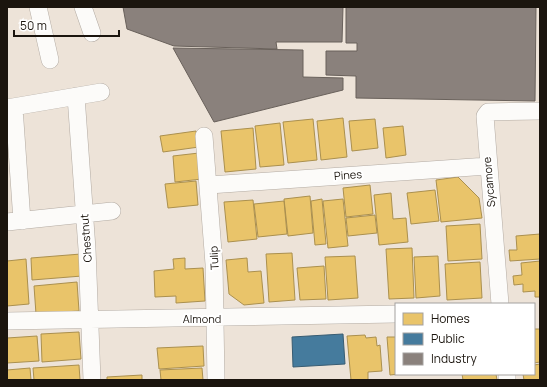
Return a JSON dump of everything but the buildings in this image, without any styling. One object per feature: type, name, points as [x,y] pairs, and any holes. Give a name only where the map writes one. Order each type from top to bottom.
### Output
[{"type":"street","points":[[38,7],[49,52]]},
{"type":"street","points":[[84,7],[92,33]]},
{"type":"street","points":[[101,92],[10,108],[15,221],[112,211]]},
{"type":"street","name":"Chestnut","points":[[76,96],[90,319],[92,380]]},
{"type":"street","name":"Sycamore","points":[[500,303],[485,116],[488,112],[540,110]]},
{"type":"street","name":"Tulip","points":[[204,136],[214,264],[216,380]]},
{"type":"street","name":"Pines","points":[[208,185],[488,166]]},
{"type":"street","name":"Almond","points":[[7,321],[214,319],[395,314]]}]
